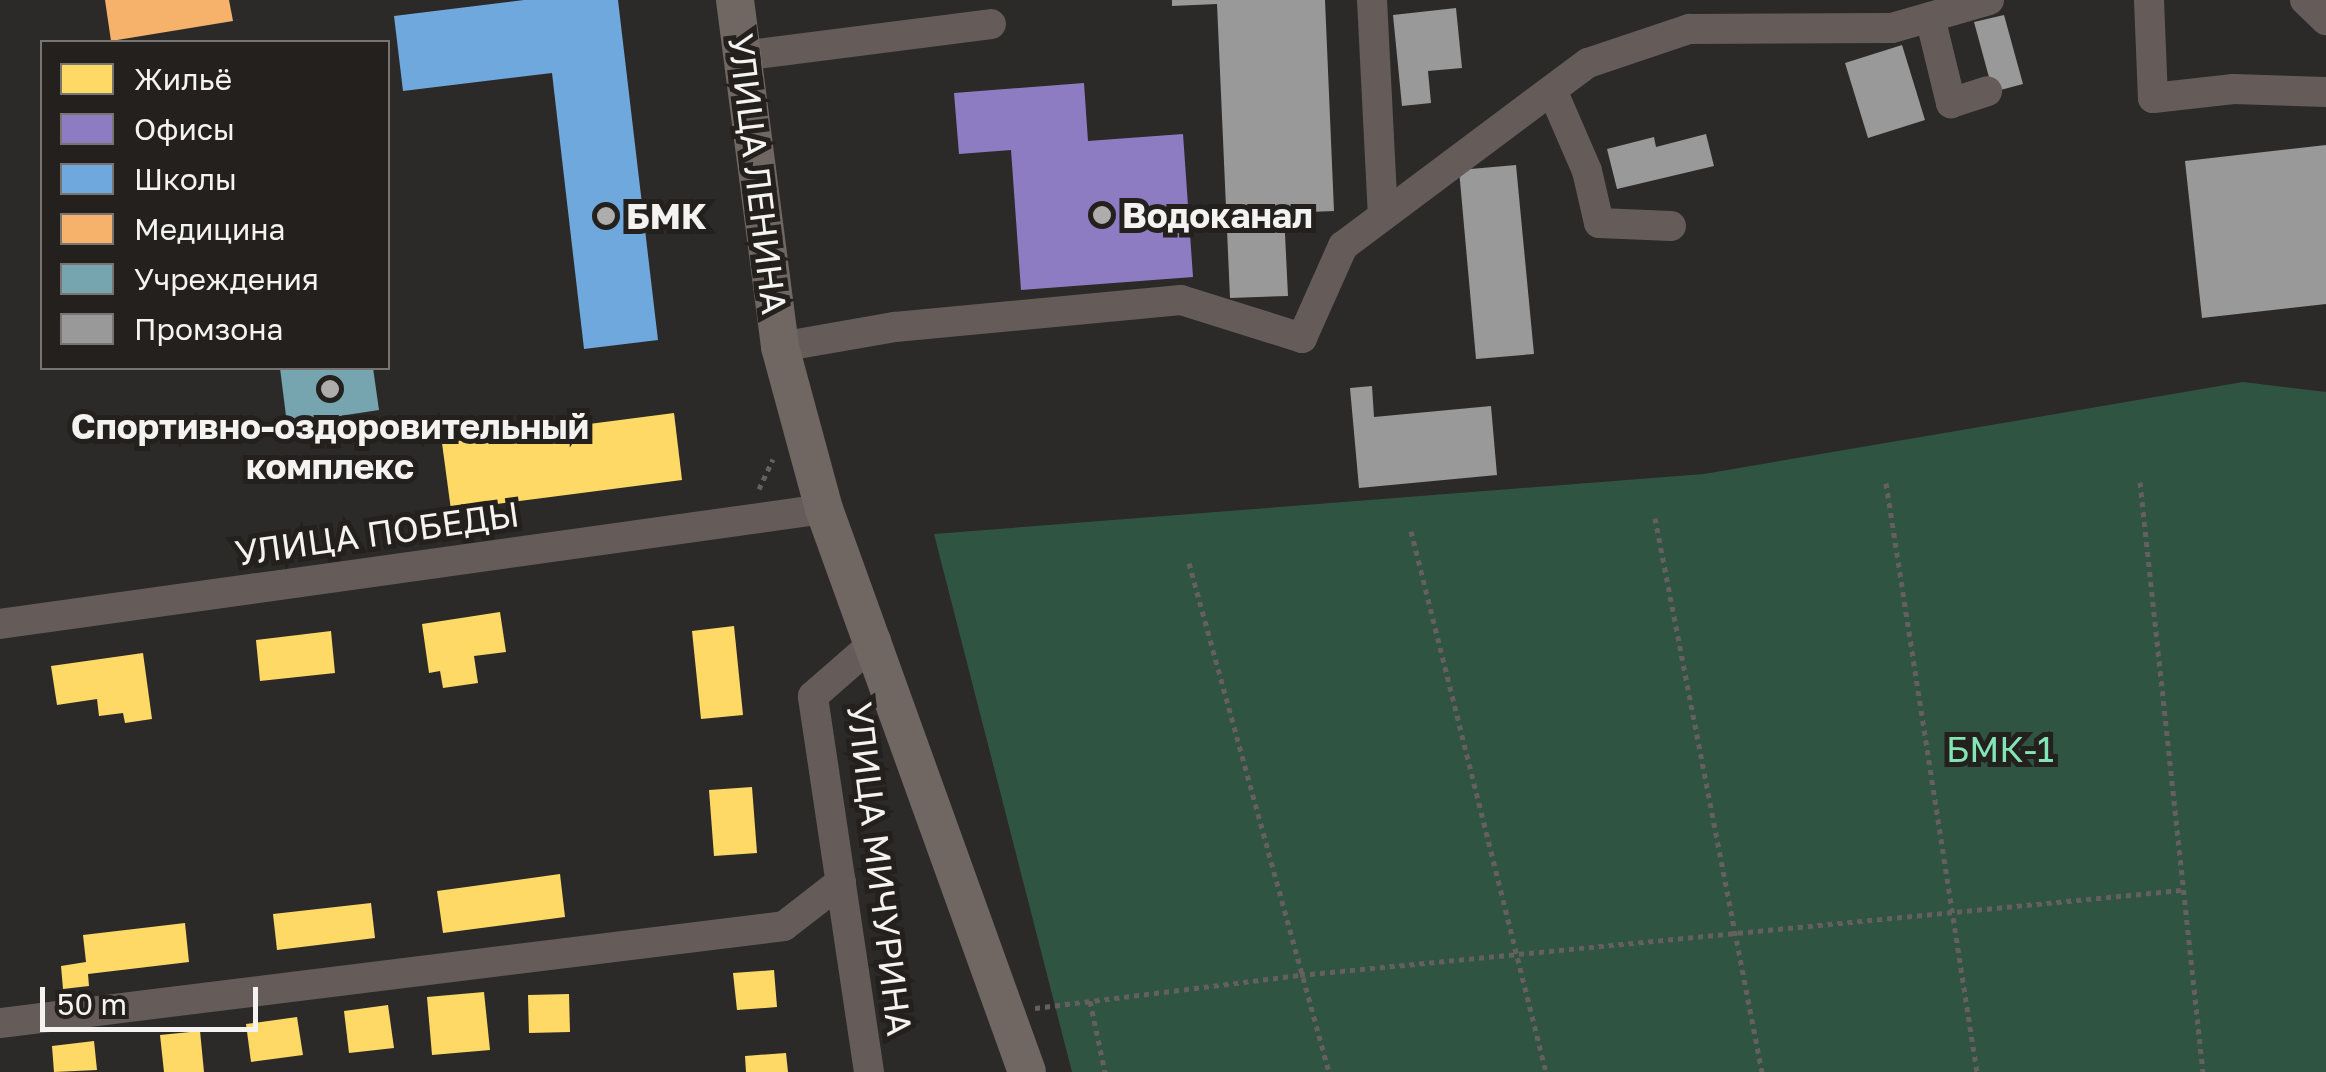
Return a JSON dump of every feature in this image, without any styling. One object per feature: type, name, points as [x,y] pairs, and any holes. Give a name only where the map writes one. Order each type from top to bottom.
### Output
[{"type":"main road","name":"УЛИЦА ЛЕНИНА","points":[[735,0],[780,347],[824,510],[876,641],[1026,1072]]},
{"type":"street","points":[[1372,0],[1383,216]]},
{"type":"street","points":[[780,347],[894,327],[1181,300],[1302,338],[1343,246],[1588,63],[1690,29],[1834,32],[1930,17],[1989,0]]},
{"type":"street","points":[[2149,0],[2153,98],[2232,89],[2326,92]]},
{"type":"street","points":[[2304,0],[2326,20]]},
{"type":"street","points":[[1930,17],[1952,103],[1986,91]]},
{"type":"street","points":[[742,56],[991,24]]},
{"type":"street","points":[[1552,90],[1587,171],[1599,223],[1671,226]]},
{"type":"street","name":"УЛИЦА ПОБЕДЫ","points":[[0,624],[824,510]]},
{"type":"street","name":"УЛИЦА МИЧУРИНА","points":[[869,1072],[813,696],[876,641]]},
{"type":"street","points":[[0,1024],[784,926],[840,882]]},
{"type":"path","points":[[2140,482],[2203,1072]]},
{"type":"path","points":[[1886,483],[1976,1072]]},
{"type":"path","points":[[1654,518],[1762,1072]]},
{"type":"path","points":[[1411,532],[1546,1072]]},
{"type":"path","points":[[1189,563],[1329,1072]]},
{"type":"path","points":[[1003,1012],[1300,975],[2181,890]]},
{"type":"path","points":[[1090,1001],[1105,1072]]},
{"type":"green space","name":"БМК-1","points":[[2243,382],[2326,392],[2326,1072],[1072,1072],[934,534],[1704,474]]},
{"type":"building: Жильё","points":[[674,413],[682,480],[451,510],[442,443]]},
{"type":"building: Жильё","points":[[500,612],[506,652],[474,656],[478,683],[443,688],[440,671],[429,673],[422,624]]},
{"type":"building: Жильё","points":[[734,626],[743,715],[701,719],[692,631]]},
{"type":"building: Жильё","points":[[331,631],[335,673],[260,681],[256,640]]},
{"type":"building: Жильё","points":[[143,653],[152,719],[125,723],[123,713],[99,716],[97,699],[57,705],[51,666]]},
{"type":"building: Жильё","points":[[752,787],[757,853],[714,856],[709,790]]},
{"type":"building: Жильё","points":[[560,874],[565,917],[443,933],[437,891]]},
{"type":"building: Жильё","points":[[371,903],[375,938],[277,950],[273,914]]},
{"type":"building: Жильё","points":[[185,923],[189,962],[88,974],[89,986],[63,989],[61,966],[86,962],[83,935]]},
{"type":"building: Жильё","points":[[774,970],[777,1007],[737,1010],[733,973]]},
{"type":"building: Жильё","points":[[484,992],[490,1050],[432,1055],[427,997]]},
{"type":"building: Жильё","points":[[569,994],[570,1032],[529,1033],[528,995]]},
{"type":"building: Жильё","points":[[388,1005],[394,1048],[349,1053],[344,1011]]},
{"type":"building: Жильё","points":[[297,1017],[303,1055],[251,1062],[246,1024]]},
{"type":"building: Жильё","points":[[200,1031],[204,1072],[164,1072],[160,1035]]},
{"type":"building: Жильё","points":[[94,1041],[97,1070],[54,1072],[52,1046]]},
{"type":"building: Жильё","points":[[786,1053],[788,1072],[746,1072],[745,1056]]},
{"type":"building: Офисы","name":"Водоканал","points":[[1084,83],[1088,141],[1183,134],[1193,277],[1021,290],[1011,150],[959,154],[954,93]]},
{"type":"building: Школы","name":"БМК","points":[[524,0],[618,0],[658,340],[584,349],[552,73],[403,91],[394,16]]},
{"type":"building: Медицина","points":[[105,0],[229,0],[233,21],[111,40]]},
{"type":"building: Учреждения","name":"Спортивно-оздоровительный комплекс","points":[[280,370],[373,370],[379,410],[287,424]]},
{"type":"building: Промзона","points":[[1172,0],[1325,0],[1334,211],[1284,213],[1288,296],[1230,298],[1217,4],[1172,6]]},
{"type":"building: Промзона","points":[[1456,8],[1462,68],[1428,71],[1431,103],[1402,106],[1393,15]]},
{"type":"building: Промзона","points":[[2004,15],[2023,84],[1993,92],[1974,22]]},
{"type":"building: Промзона","points":[[1902,45],[1925,120],[1868,138],[1845,63]]},
{"type":"building: Промзона","points":[[1706,134],[1714,166],[1617,189],[1607,149],[1654,137],[1656,147]]},
{"type":"building: Промзона","points":[[2326,145],[2326,304],[2202,318],[2185,161]]},
{"type":"building: Промзона","points":[[1516,165],[1534,354],[1476,359],[1459,170]]},
{"type":"building: Промзона","points":[[1372,386],[1374,417],[1491,406],[1497,475],[1359,488],[1350,388]]},
{"type":"place","name":"Водоканал","points":[[1102,215]]},
{"type":"place","name":"БМК","points":[[606,216]]},
{"type":"place","name":"Спортивно-оздоровительный комплекс","points":[[330,389]]}]
